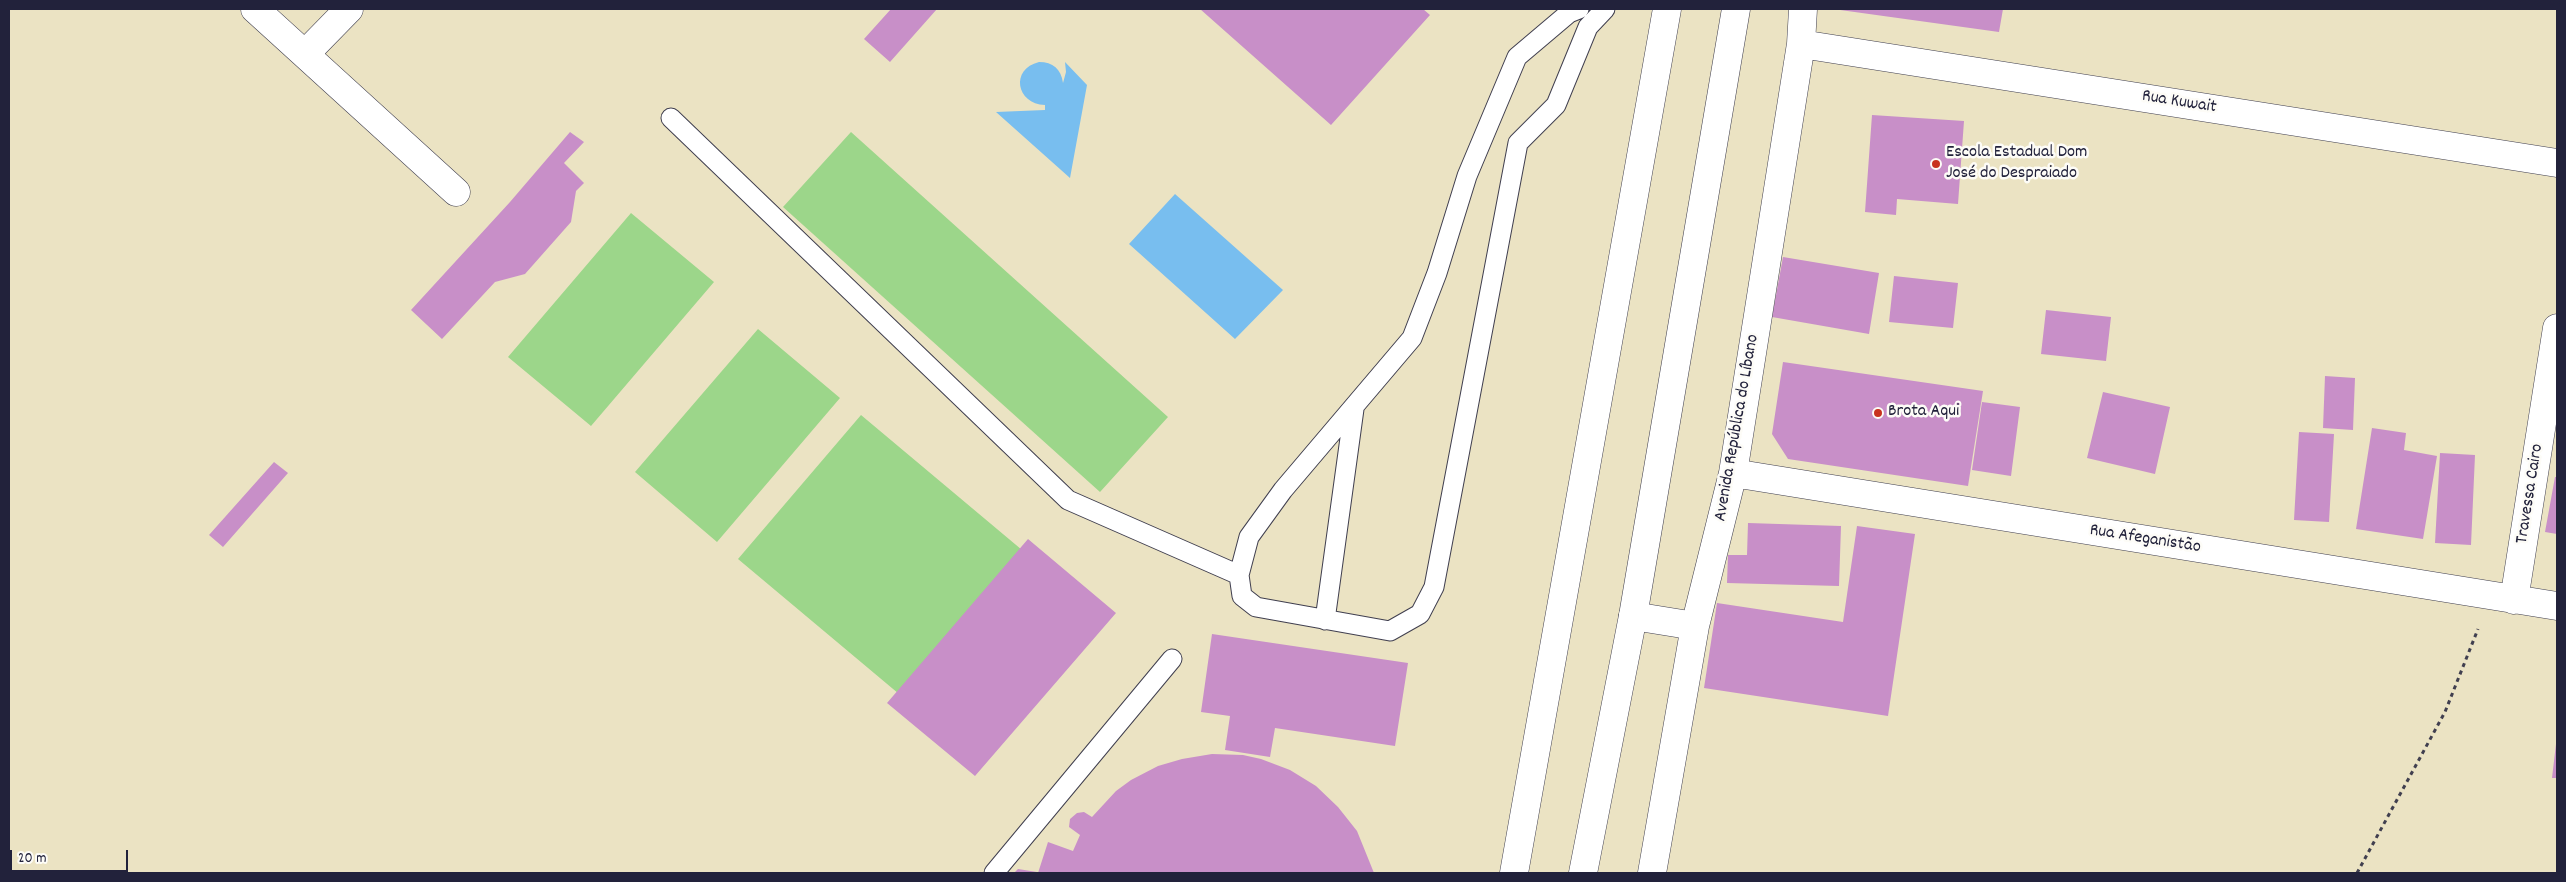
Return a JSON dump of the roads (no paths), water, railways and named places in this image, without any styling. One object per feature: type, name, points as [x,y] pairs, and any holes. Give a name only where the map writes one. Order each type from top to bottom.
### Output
[{"type":"street","points":[[255,9],[456,192]]},
{"type":"street","points":[[305,54],[349,9]]},
{"type":"street","points":[[1514,873],[1667,9]]},
{"type":"street","points":[[1584,873],[1633,616],[1736,9]]},
{"type":"street","name":"Avenida República do Líbano","points":[[1652,873],[1695,626],[1733,474],[1802,44],[1804,9]]},
{"type":"street","name":"Rua Kuwait","points":[[1802,44],[2557,163]]},
{"type":"street","name":"Travessa Cairo","points":[[2503,598],[2557,328]]},
{"type":"street","name":"Rua Afeganistão","points":[[1733,474],[2557,606]]},
{"type":"street","points":[[1633,616],[1695,626]]},
{"type":"lane","points":[[1579,9],[1569,13],[1517,57],[1467,176],[1437,273],[1412,338],[1354,409],[1283,490],[1249,537],[1239,575],[1242,596],[1256,607],[1390,631],[1420,614],[1434,587],[1518,143],[1556,105],[1588,27],[1605,9]]},
{"type":"lane","points":[[671,118],[1068,500],[1239,575]]},
{"type":"lane","points":[[1325,620],[1354,409]]},
{"type":"lane","points":[[994,873],[1172,659]]},
{"type":"water","points":[[1039,62],[1048,63],[1055,67],[1063,83],[1066,72],[1065,62],[1087,85],[1070,178],[996,112],[1045,110],[1045,105],[1028,99],[1020,86],[1024,72],[1030,66]]},
{"type":"water","points":[[1175,194],[1283,290],[1235,339],[1129,244]]},
{"type":"place","name":"Escola Estadual Dom José do Despraiado","points":[[1936,164]]},
{"type":"place","name":"Brota Aqui","points":[[1878,413]]}]
